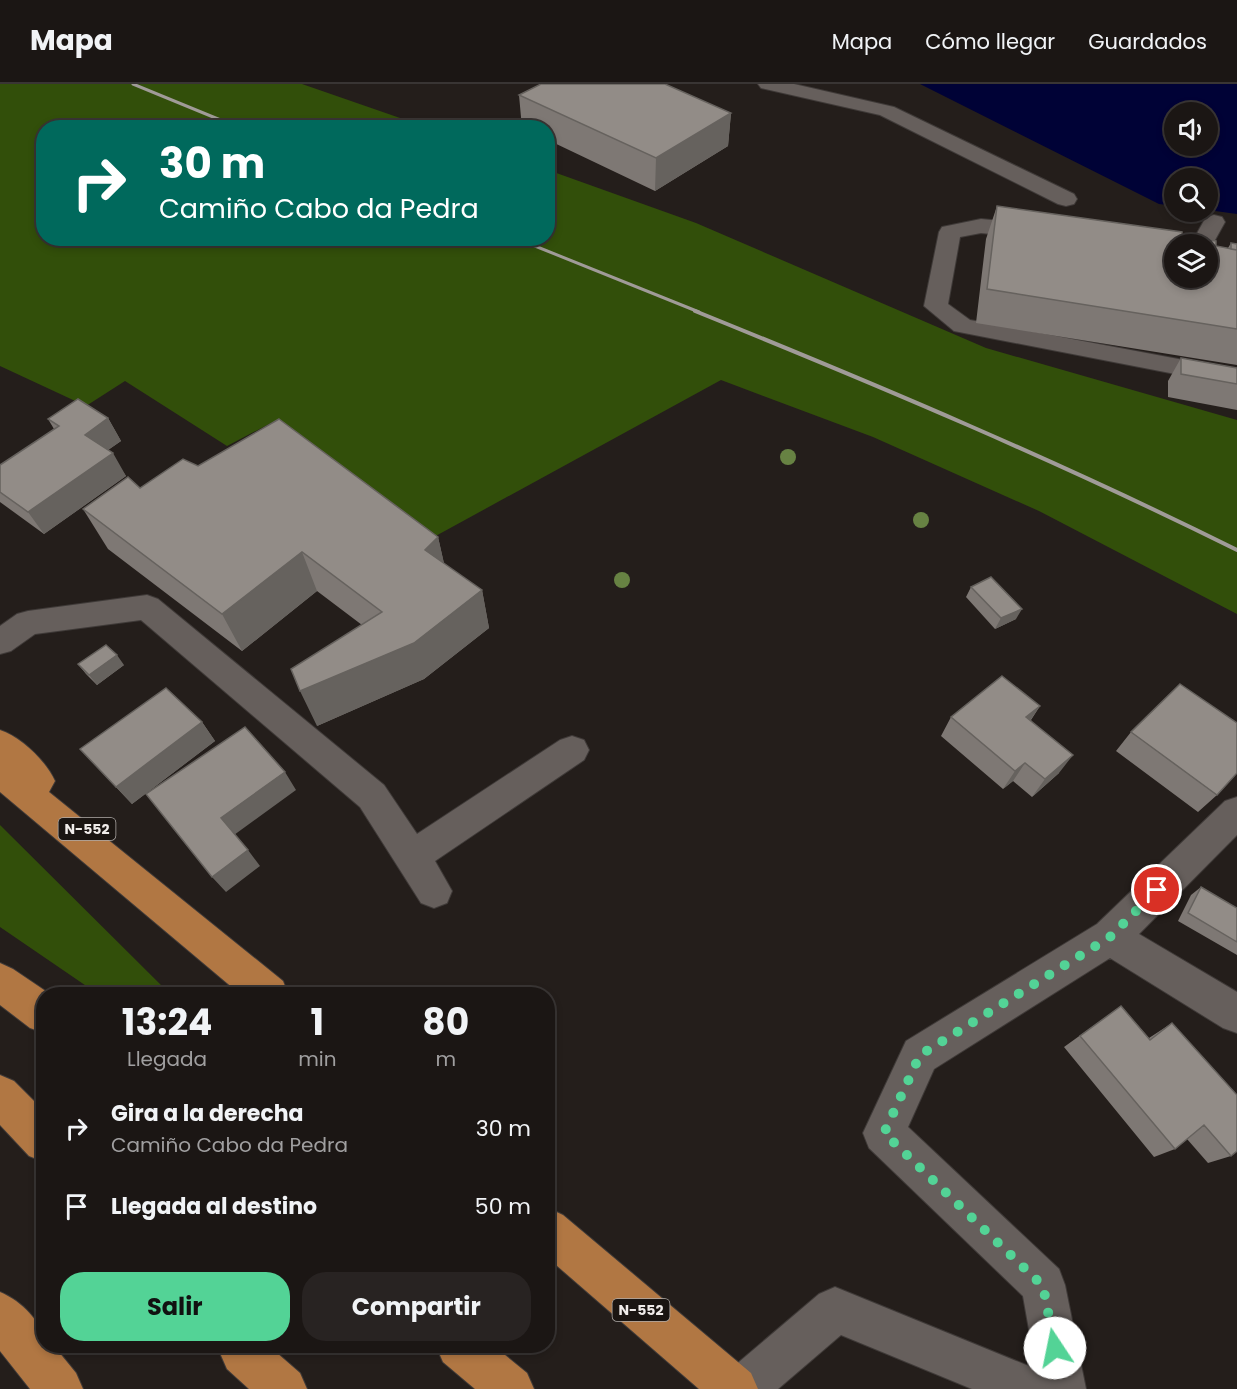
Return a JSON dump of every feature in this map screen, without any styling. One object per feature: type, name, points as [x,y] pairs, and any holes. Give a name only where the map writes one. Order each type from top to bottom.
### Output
[{"type":"highway","name":"N-552","points":[[0,744],[174,914]]},
{"type":"highway","name":"N-552","points":[[0,772],[261,987]]},
{"type":"highway","points":[[0,982],[36,1008]]},
{"type":"highway","points":[[0,1095],[36,1133]]},
{"type":"highway","name":"N-552","points":[[555,1236],[735,1389]]},
{"type":"highway","points":[[0,1315],[60,1389]]},
{"type":"highway","points":[[467,1353],[511,1389]]},
{"type":"highway","points":[[249,1362],[284,1389]]},
{"type":"street","points":[[768,84],[887,111],[1066,200]]},
{"type":"street","points":[[1207,234],[1214,222]]},
{"type":"street","points":[[1052,233],[981,226],[950,232],[936,306],[963,326],[1237,378]]},
{"type":"street","points":[[0,642],[28,623],[147,607],[372,796],[434,891]]},
{"type":"street","points":[[411,857],[572,750]]},
{"type":"street","points":[[1063,1389],[1043,1286],[884,1133],[920,1055],[1110,937],[1237,812]]},
{"type":"street","points":[[1110,937],[1237,1014]]},
{"type":"street","points":[[742,1389],[835,1310],[1028,1389]]},
{"type":"green space","points":[[0,84],[302,84],[406,120],[36,120],[36,246],[555,246],[555,173],[696,223],[986,348],[1237,420],[1237,614],[1039,511],[873,437],[721,380],[432,538],[273,422],[227,446],[125,381],[86,406],[0,366]]},
{"type":"green space","points":[[0,825],[163,987],[88,987],[0,927]]},
{"type":"shaded area","points":[[920,84],[1237,84],[1237,214],[1218,211],[1218,168],[1164,168],[1164,205]]},
{"type":"building","points":[[541,84],[665,84],[731,113],[656,158],[519,95]]},
{"type":"building","points":[[997,206],[1182,232],[1182,234],[1164,234],[1164,288],[1218,288],[1218,246],[1237,250],[1237,329],[987,289]]},
{"type":"building","points":[[1231,243],[1237,244],[1237,250],[1231,249]]},
{"type":"building","points":[[1181,358],[1237,368],[1237,384],[1181,374]]},
{"type":"building","points":[[78,399],[108,418],[85,435],[113,453],[28,512],[0,492],[0,465],[59,426],[48,419]]},
{"type":"building","points":[[279,419],[438,537],[425,550],[482,590],[414,643],[300,691],[291,669],[382,612],[302,552],[222,614],[83,509],[128,477],[140,488],[183,459],[198,466]]},
{"type":"building","points":[[991,577],[1022,609],[1001,618],[971,587]]},
{"type":"building","points":[[106,645],[117,655],[89,675],[78,664]]},
{"type":"building","points":[[1002,676],[1040,706],[1026,717],[1073,755],[1045,779],[1025,763],[1015,771],[951,717]]},
{"type":"building","points":[[1180,684],[1237,723],[1237,773],[1217,795],[1131,732]]},
{"type":"building","points":[[166,688],[202,722],[116,787],[80,749]]},
{"type":"building","points":[[245,727],[285,772],[221,818],[248,850],[212,877],[146,794]]},
{"type":"building","points":[[1201,887],[1237,908],[1237,942],[1188,913]]},
{"type":"building","points":[[1121,1006],[1150,1040],[1172,1023],[1237,1095],[1237,1151],[1231,1156],[1204,1125],[1175,1149],[1080,1036]]},
{"type":"railway","points":[[133,84],[221,120]]},
{"type":"railway","points":[[535,246],[699,312]]},
{"type":"railway","points":[[695,311],[968,425],[1237,550]]},
{"type":"route","points":[[1055,1348],[1043,1286],[884,1133],[920,1055],[1110,937],[1157,890]]}]
